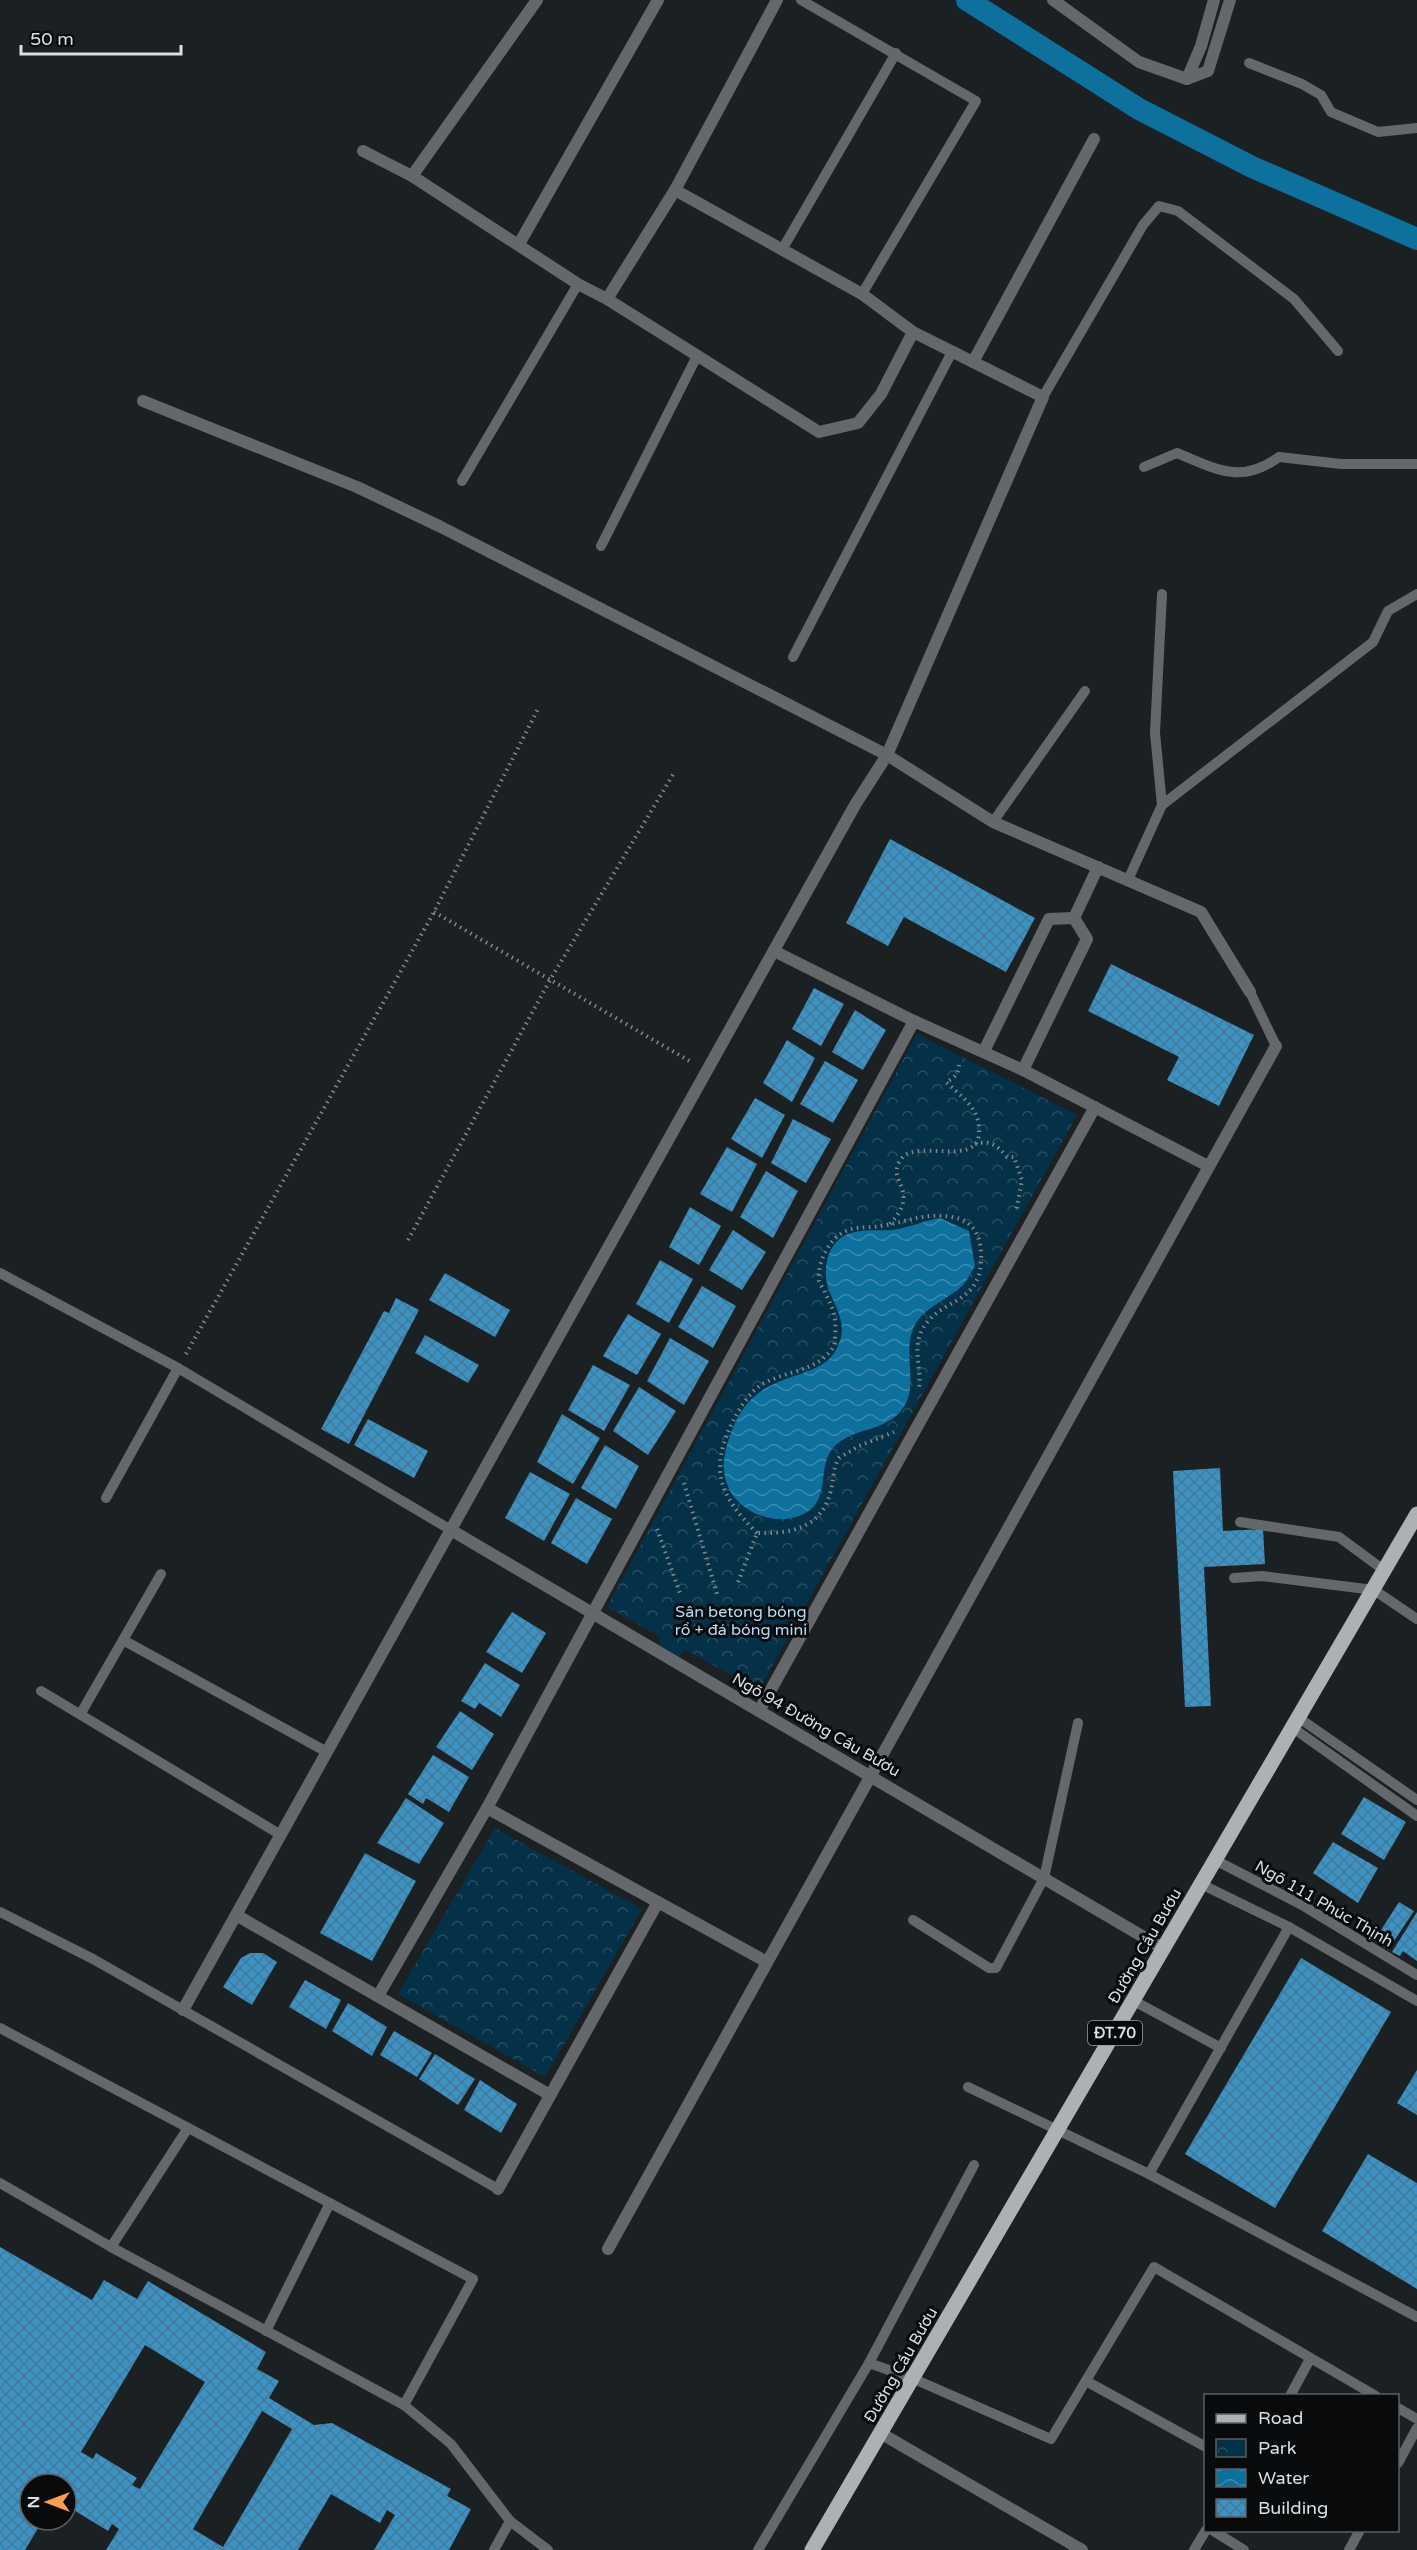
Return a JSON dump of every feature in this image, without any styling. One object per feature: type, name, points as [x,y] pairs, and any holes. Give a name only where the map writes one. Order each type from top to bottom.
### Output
[{"type":"main road","name":"Đường Cầu Bươu","points":[[812,2550],[882,2434],[1417,1514]]},
{"type":"street","points":[[412,176],[537,0]]},
{"type":"street","points":[[519,244],[658,0]]},
{"type":"street","points":[[608,299],[675,190],[777,0]]},
{"type":"street","points":[[1053,0],[1071,6],[1139,62],[1187,79],[1208,71],[1230,0]]},
{"type":"street","points":[[1187,79],[1201,46],[1214,0]]},
{"type":"street","points":[[973,362],[1094,139]]},
{"type":"street","points":[[363,151],[412,176],[578,284],[608,299],[819,432],[858,423],[881,394],[913,332]]},
{"type":"street","points":[[183,2010],[855,805],[887,755],[1043,397],[913,332],[862,294],[783,248],[675,190]]},
{"type":"street","points":[[143,401],[368,492],[887,755],[993,822],[1201,912],[1250,992]]},
{"type":"street","points":[[1074,918],[1098,867]]},
{"type":"street","points":[[984,1051],[1049,919],[1074,918]]},
{"type":"street","points":[[1023,1070],[1087,939],[1074,918]]},
{"type":"street","points":[[774,951],[914,1021],[1023,1070],[1208,1166]]},
{"type":"street","points":[[378,1996],[487,1808],[594,1614],[914,1021]]},
{"type":"street","points":[[608,2249],[1276,1046]]},
{"type":"street","points":[[759,1711],[1095,1107]]},
{"type":"street","name":"Ngõ 94 Đường Cầu Bươu","points":[[451,1530],[1164,1949]]},
{"type":"street","points":[[487,1808],[767,1962]]},
{"type":"street","points":[[498,2189],[658,1902]]},
{"type":"street","points":[[236,1916],[550,2095]]},
{"type":"street","points":[[882,2434],[1082,2550]]},
{"type":"lane","points":[[801,0],[976,101],[862,294]]},
{"type":"lane","points":[[783,248],[896,53]]},
{"type":"lane","points":[[1249,63],[1302,84],[1321,95],[1331,112],[1378,132],[1417,128]]},
{"type":"lane","points":[[1043,397],[1143,225],[1159,206],[1178,211],[1294,299],[1338,351]]},
{"type":"lane","points":[[462,481],[578,284]]},
{"type":"lane","points":[[793,657],[952,352]]},
{"type":"lane","points":[[602,546],[697,356]]},
{"type":"lane","points":[[1144,467],[1177,453],[1217,469],[1242,475],[1265,467],[1279,457],[1341,464],[1417,464]]},
{"type":"lane","points":[[1162,594],[1155,733],[1162,805]]},
{"type":"lane","points":[[1128,880],[1162,805],[1373,642],[1388,611],[1417,594]]},
{"type":"lane","points":[[993,822],[1085,691]]},
{"type":"lane","points":[[1250,992],[1276,1046]]},
{"type":"lane","points":[[0,1273],[178,1368],[451,1530]]},
{"type":"lane","points":[[106,1497],[178,1368]]},
{"type":"lane","points":[[1240,1522],[1339,1536],[1385,1571]]},
{"type":"lane","points":[[81,1713],[161,1574]]},
{"type":"lane","points":[[1234,1578],[1262,1576],[1374,1590],[1417,1619]]},
{"type":"lane","points":[[123,1640],[327,1752]]},
{"type":"lane","points":[[41,1691],[281,1835]]},
{"type":"lane","points":[[913,1920],[988,1968],[996,1968],[1044,1878],[1078,1723]]},
{"type":"lane","points":[[1296,1723],[1417,1800]]},
{"type":"lane","points":[[1296,1723],[1417,1816]]},
{"type":"lane","name":"Ngõ 111 Phúc Thịnh","points":[[1215,1860],[1302,1905],[1417,1975]]},
{"type":"lane","points":[[1202,1884],[1289,1928],[1417,2001]]},
{"type":"lane","points":[[0,1912],[93,1959],[498,2189]]},
{"type":"lane","points":[[1149,2174],[1289,1928]]},
{"type":"lane","points":[[1134,2001],[1221,2048]]},
{"type":"lane","points":[[0,2028],[473,2279],[404,2405]]},
{"type":"lane","points":[[968,2087],[1149,2174],[1417,2317]]},
{"type":"lane","points":[[111,2247],[188,2128]]},
{"type":"lane","points":[[758,2550],[869,2363],[974,2165]]},
{"type":"lane","points":[[0,2183],[111,2247],[404,2405],[451,2444],[510,2521],[548,2550]]},
{"type":"lane","points":[[267,2331],[330,2204]]},
{"type":"lane","points":[[869,2363],[914,2379],[1051,2439],[1154,2267],[1372,2394]]},
{"type":"lane","points":[[1291,2394],[1310,2359]]},
{"type":"lane","points":[[1086,2381],[1204,2445]]},
{"type":"lane","points":[[1399,2409],[1417,2419]]},
{"type":"lane","points":[[1399,2461],[1417,2427]]},
{"type":"lane","points":[[494,2550],[510,2521]]},
{"type":"lane","points":[[1194,2550],[1205,2532]]},
{"type":"lane","points":[[1215,2532],[1244,2550]]},
{"type":"lane","points":[[1349,2550],[1359,2532]]},
{"type":"path","points":[[178,1368],[434,912],[538,709]]},
{"type":"path","points":[[408,1240],[550,980],[674,773]]},
{"type":"path","points":[[434,912],[706,1071]]},
{"type":"path","points":[[959,1060],[959,1071],[954,1078],[946,1082],[971,1105],[979,1122],[979,1138],[974,1144]]},
{"type":"path","points":[[890,1225],[902,1212],[906,1198],[898,1180],[897,1167],[903,1157],[912,1150],[944,1153],[986,1141],[997,1146],[1007,1157],[1014,1156],[1022,1180],[1016,1215],[1019,1220]]},
{"type":"path","points":[[896,1430],[890,1436],[859,1446],[839,1458],[823,1511],[809,1524],[784,1534],[757,1533],[726,1497],[720,1476],[719,1458],[725,1438],[739,1410],[759,1386],[816,1365],[834,1347],[837,1322],[819,1282],[822,1264],[834,1239],[853,1228],[890,1225],[933,1213],[957,1218],[971,1224],[977,1234],[981,1251],[980,1271],[974,1287],[951,1307],[930,1319],[921,1331],[916,1366],[920,1385],[916,1395]]},
{"type":"path","points":[[684,1483],[717,1593]]},
{"type":"path","points":[[657,1529],[681,1596]]},
{"type":"path","points":[[738,1581],[757,1533]]},
{"type":"green space","name":"Sân betong bóng rổ + đá bóng mini","points":[[917,1034],[1077,1115],[759,1690],[685,1650],[679,1657],[658,1644],[661,1637],[607,1607]]},
{"type":"green space","points":[[495,1828],[642,1909],[545,2077],[398,1994]]},
{"type":"water","points":[[940,1218],[969,1231],[975,1266],[957,1291],[917,1321],[910,1339],[910,1382],[906,1403],[900,1412],[885,1423],[848,1437],[833,1448],[828,1455],[822,1488],[816,1504],[810,1510],[787,1519],[775,1519],[751,1511],[733,1495],[727,1484],[724,1461],[727,1445],[735,1423],[746,1405],[760,1392],[774,1384],[818,1367],[829,1359],[837,1348],[842,1326],[826,1276],[831,1250],[843,1237],[851,1233],[904,1228]]},
{"type":"building","points":[[890,839],[1035,918],[1006,972],[904,917],[888,946],[846,923]]},
{"type":"building","points":[[1111,964],[1254,1035],[1219,1106],[1167,1080],[1179,1057],[1088,1011]]},
{"type":"building","points":[[814,988],[844,1004],[821,1046],[792,1029]]},
{"type":"building","points":[[855,1010],[886,1030],[863,1070],[832,1052]]},
{"type":"building","points":[[787,1040],[815,1058],[792,1102],[763,1083]]},
{"type":"building","points":[[825,1061],[858,1080],[833,1123],[800,1104]]},
{"type":"building","points":[[755,1098],[785,1115],[762,1158],[731,1139]]},
{"type":"building","points":[[793,1119],[831,1139],[806,1183],[771,1163]]},
{"type":"building","points":[[727,1147],[757,1164],[732,1212],[700,1194]]},
{"type":"building","points":[[766,1171],[798,1191],[773,1238],[740,1217]]},
{"type":"building","points":[[690,1207],[721,1226],[699,1265],[669,1247]]},
{"type":"building","points":[[733,1230],[766,1252],[742,1290],[709,1270]]},
{"type":"building","points":[[660,1260],[693,1279],[669,1323],[636,1304]]},
{"type":"building","points":[[445,1273],[510,1310],[495,1337],[429,1300]]},
{"type":"building","points":[[702,1286],[736,1306],[713,1348],[678,1327]]},
{"type":"building","points":[[396,1298],[419,1310],[349,1444],[321,1429],[384,1311],[389,1313]]},
{"type":"building","points":[[628,1314],[661,1334],[637,1375],[603,1356]]},
{"type":"building","points":[[425,1335],[479,1365],[468,1383],[415,1353]]},
{"type":"building","points":[[670,1338],[709,1361],[684,1405],[647,1381]]},
{"type":"building","points":[[593,1365],[630,1385],[604,1431],[568,1410]]},
{"type":"building","points":[[639,1387],[676,1411],[648,1455],[613,1431]]},
{"type":"building","points":[[562,1414],[600,1438],[573,1484],[537,1462]]},
{"type":"building","points":[[368,1419],[428,1451],[414,1478],[354,1445]]},
{"type":"building","points":[[605,1445],[639,1466],[616,1509],[581,1488]]},
{"type":"building","points":[[1220,1468],[1223,1531],[1263,1529],[1265,1564],[1204,1567],[1211,1706],[1185,1707],[1173,1471]]},
{"type":"building","points":[[530,1472],[570,1494],[544,1541],[505,1518]]},
{"type":"building","points":[[576,1498],[612,1519],[587,1564],[551,1543]]},
{"type":"building","points":[[512,1612],[546,1633],[522,1673],[486,1652]]},
{"type":"building","points":[[485,1663],[520,1685],[501,1717],[479,1703],[475,1709],[461,1701]]},
{"type":"building","points":[[460,1711],[494,1734],[472,1770],[436,1747]]},
{"type":"building","points":[[433,1755],[469,1777],[449,1812],[426,1798],[423,1804],[408,1794]]},
{"type":"building","points":[[1364,1797],[1406,1822],[1384,1860],[1341,1834]]},
{"type":"building","points":[[406,1798],[444,1823],[419,1864],[377,1843]]},
{"type":"building","points":[[1333,1842],[1378,1868],[1358,1903],[1313,1873]]},
{"type":"building","points":[[365,1853],[416,1881],[372,1961],[320,1933]]},
{"type":"building","points":[[1399,1902],[1414,1911],[1388,1950],[1374,1941]]},
{"type":"building","points":[[1417,1912],[1417,1961],[1403,1951],[1400,1956],[1392,1952]]},
{"type":"building","points":[[250,1953],[263,1953],[277,1962],[252,2005],[223,1987],[241,1958]]},
{"type":"building","points":[[1301,1958],[1391,2012],[1275,2208],[1185,2154]]},
{"type":"building","points":[[305,1980],[341,2000],[326,2029],[289,2007]]},
{"type":"building","points":[[348,2003],[387,2027],[372,2056],[332,2031]]},
{"type":"building","points":[[394,2031],[432,2053],[417,2077],[380,2055]]},
{"type":"building","points":[[435,2054],[475,2079],[458,2105],[419,2079]]},
{"type":"building","points":[[1417,2070],[1417,2115],[1397,2103]]},
{"type":"building","points":[[480,2080],[517,2104],[501,2133],[464,2110]]},
{"type":"building","points":[[1368,2154],[1417,2183],[1417,2289],[1322,2231]]},
{"type":"building","points":[[0,2247],[92,2300],[104,2280],[137,2299],[148,2281],[266,2352],[257,2369],[279,2381],[269,2398],[314,2425],[332,2423],[451,2489],[447,2496],[471,2509],[449,2550],[374,2550],[395,2515],[387,2510],[380,2523],[331,2494],[298,2550],[106,2550],[119,2529],[112,2524],[108,2531],[78,2513],[78,2472],[18,2472],[18,2532],[36,2532],[25,2550],[0,2550]],"holes":[[[145,2345],[205,2382],[140,2489],[132,2485],[137,2478],[96,2453],[93,2459],[81,2452]],[[262,2411],[292,2429],[223,2547],[193,2529]]]},
{"type":"waterway","points":[[967,0],[1139,109],[1252,167],[1417,239]]}]
